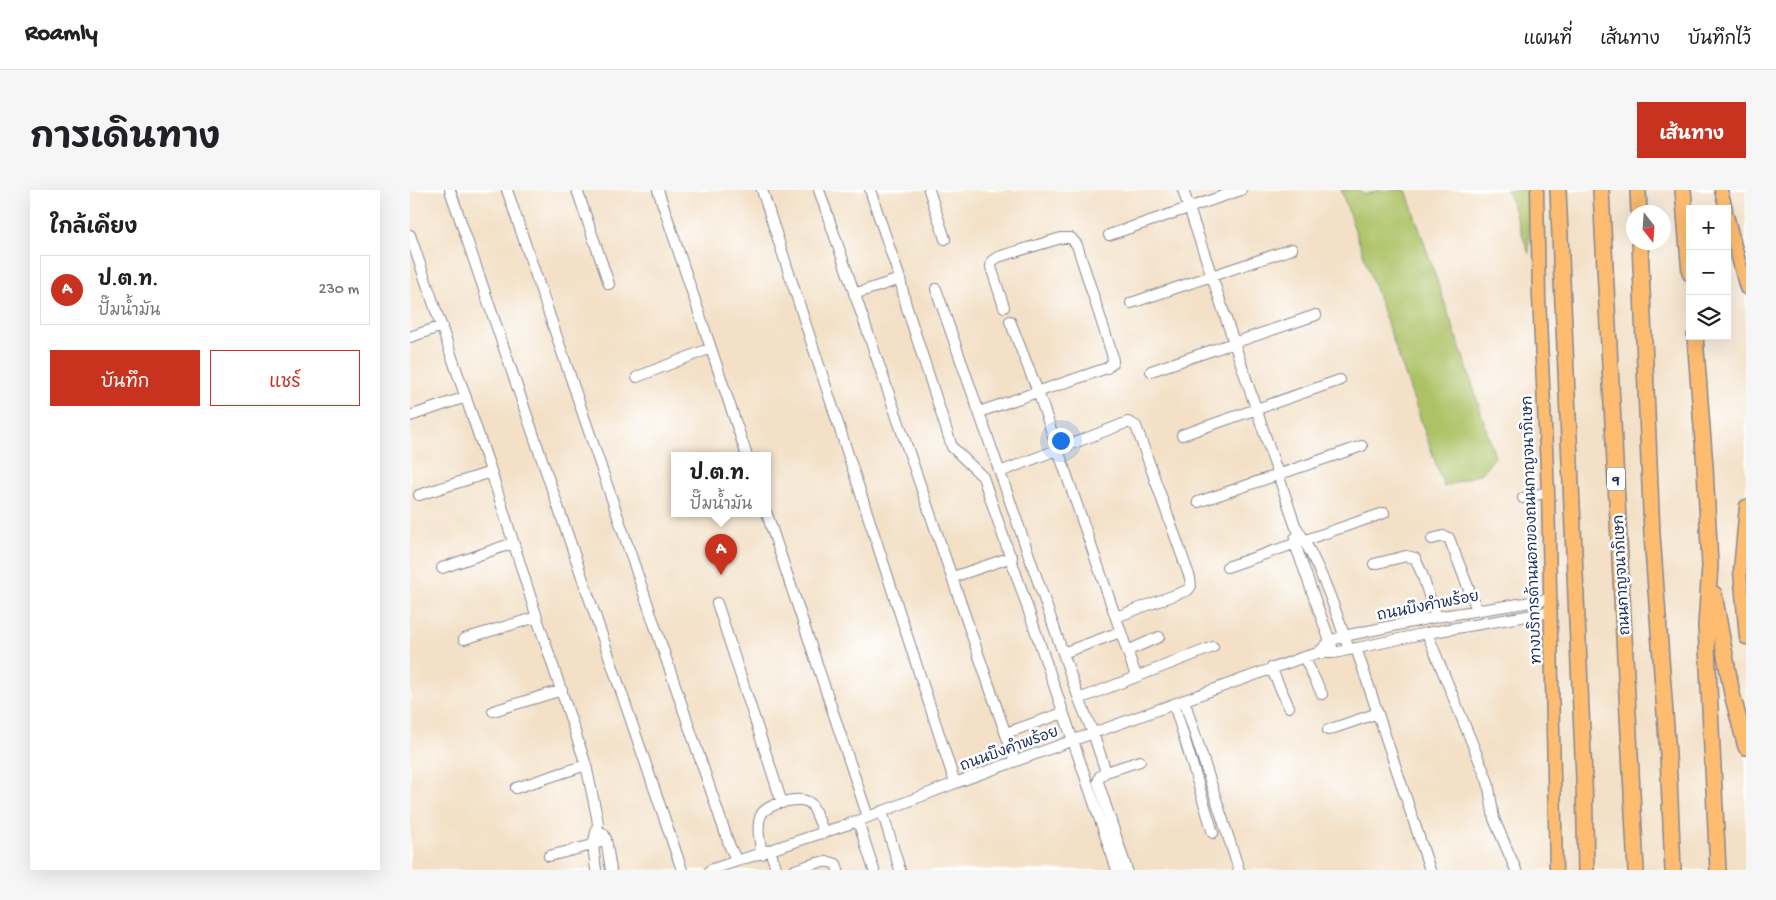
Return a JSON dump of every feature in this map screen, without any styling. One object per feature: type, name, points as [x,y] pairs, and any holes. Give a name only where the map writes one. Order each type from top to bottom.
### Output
[{"type":"highway","points":[[1558,190],[1584,777],[1586,870]]},
{"type":"highway","name":"ถนนกาญจนาภิเษก","points":[[1601,190],[1636,870]]},
{"type":"highway","points":[[1638,190],[1639,205]]},
{"type":"highway","points":[[1683,190],[1688,250]]},
{"type":"highway","points":[[1640,250],[1652,535],[1668,755],[1673,870]]},
{"type":"highway","points":[[1695,340],[1710,566],[1706,626],[1718,870]]},
{"type":"highway","points":[[1710,566],[1732,694],[1746,747]]},
{"type":"main road","name":"ทางบริการด้านนอกของถนนกาญจนาภิเษก","points":[[1537,190],[1539,297],[1548,492],[1556,870]]},
{"type":"main road","points":[[1722,190],[1725,205]]},
{"type":"main road","points":[[1731,230],[1746,288]]},
{"type":"main road","points":[[1746,506],[1743,570],[1746,638]]},
{"type":"street","points":[[450,190],[682,870]]},
{"type":"street","points":[[507,190],[730,847],[737,861]]},
{"type":"street","points":[[577,190],[608,284]]},
{"type":"street","points":[[658,190],[747,452]]},
{"type":"street","points":[[762,190],[955,782]]},
{"type":"street","points":[[819,190],[1015,761]]},
{"type":"street","points":[[870,190],[900,279],[906,305],[952,448],[983,477],[1118,870]]},
{"type":"street","points":[[929,190],[945,239]]},
{"type":"street","points":[[1183,190],[1280,475],[1295,525],[1295,544],[1334,653]]},
{"type":"street","points":[[1109,235],[1241,190]]},
{"type":"street","points":[[410,235],[413,251],[442,326],[466,397],[536,617],[586,765],[598,824],[606,839],[611,870]]},
{"type":"street","points":[[979,412],[1107,368],[1113,362],[1077,245],[1071,238],[1061,238],[998,257],[992,261],[991,267],[1004,307]]},
{"type":"street","points":[[1131,303],[1292,249]]},
{"type":"street","points":[[854,294],[900,279]]},
{"type":"street","points":[[936,289],[1106,772]]},
{"type":"street","points":[[1151,371],[1316,315]]},
{"type":"street","points":[[1010,322],[1038,392],[1136,676]]},
{"type":"street","points":[[410,337],[442,326]]},
{"type":"street","points":[[637,377],[711,348]]},
{"type":"street","points":[[1182,435],[1340,380]]},
{"type":"street","points":[[410,416],[466,397]]},
{"type":"street","points":[[1000,472],[1128,422],[1136,426],[1190,578],[1191,586],[1188,590],[1116,617]]},
{"type":"street","points":[[1198,502],[1362,446]]},
{"type":"street","points":[[419,494],[491,472]]},
{"type":"street","points":[[1522,498],[1548,492]]},
{"type":"street","points":[[1227,567],[1384,514]]},
{"type":"street","points":[[768,517],[868,817]]},
{"type":"street","points":[[1295,525],[1306,541],[1329,593],[1344,636],[1352,649],[1378,712],[1430,870]]},
{"type":"street","points":[[1432,539],[1443,536],[1449,538],[1477,610]]},
{"type":"street","points":[[442,568],[514,543]]},
{"type":"street","points":[[1374,564],[1406,556],[1415,558],[1436,618]]},
{"type":"street","points":[[952,577],[1012,557]]},
{"type":"street","points":[[1315,599],[1329,593]]},
{"type":"street","name":"ถนนบึงคำพร้อย","points":[[1318,653],[1330,641],[1344,636],[1477,610],[1550,599]]},
{"type":"street","points":[[717,603],[782,803]]},
{"type":"street","name":"ถนนบึงคำพร้อย","points":[[710,870],[858,821],[955,782],[1304,657],[1550,612]]},
{"type":"street","points":[[464,639],[536,617]]},
{"type":"street","points":[[1063,653],[1120,632]]},
{"type":"street","points":[[1427,633],[1488,782],[1494,819],[1516,870]]},
{"type":"street","points":[[1127,651],[1159,637]]},
{"type":"street","points":[[1079,699],[1212,646]]},
{"type":"street","points":[[1304,657],[1322,694]]},
{"type":"street","points":[[1271,668],[1289,707]]},
{"type":"street","points":[[493,711],[562,690]]},
{"type":"street","points":[[1184,700],[1239,870]]},
{"type":"street","points":[[1174,704],[1213,833]]},
{"type":"street","points":[[1328,730],[1378,712]]},
{"type":"street","points":[[1006,733],[1064,713]]},
{"type":"street","points":[[1127,870],[1098,782],[1100,776],[1106,772],[1140,761]]},
{"type":"street","points":[[516,788],[586,765]]},
{"type":"street","points":[[777,870],[766,852],[758,824],[765,810],[790,800],[801,799],[811,804],[824,832]]},
{"type":"street","points":[[882,812],[900,870]]},
{"type":"street","points":[[858,821],[874,870]]},
{"type":"street","points":[[596,870],[593,845],[598,824]]},
{"type":"street","points":[[549,856],[593,845],[606,839]]},
{"type":"street","points":[[795,870],[817,863],[828,862],[836,864],[838,870]]},
{"type":"green space","points":[[1341,190],[1361,190],[1363,195],[1380,190],[1406,190],[1469,374],[1495,457],[1482,473],[1444,487]]},
{"type":"green space","points":[[1507,190],[1528,190],[1529,254]]},
{"type":"place","name":"ป.ต.ท.","points":[[721,575]]}]
